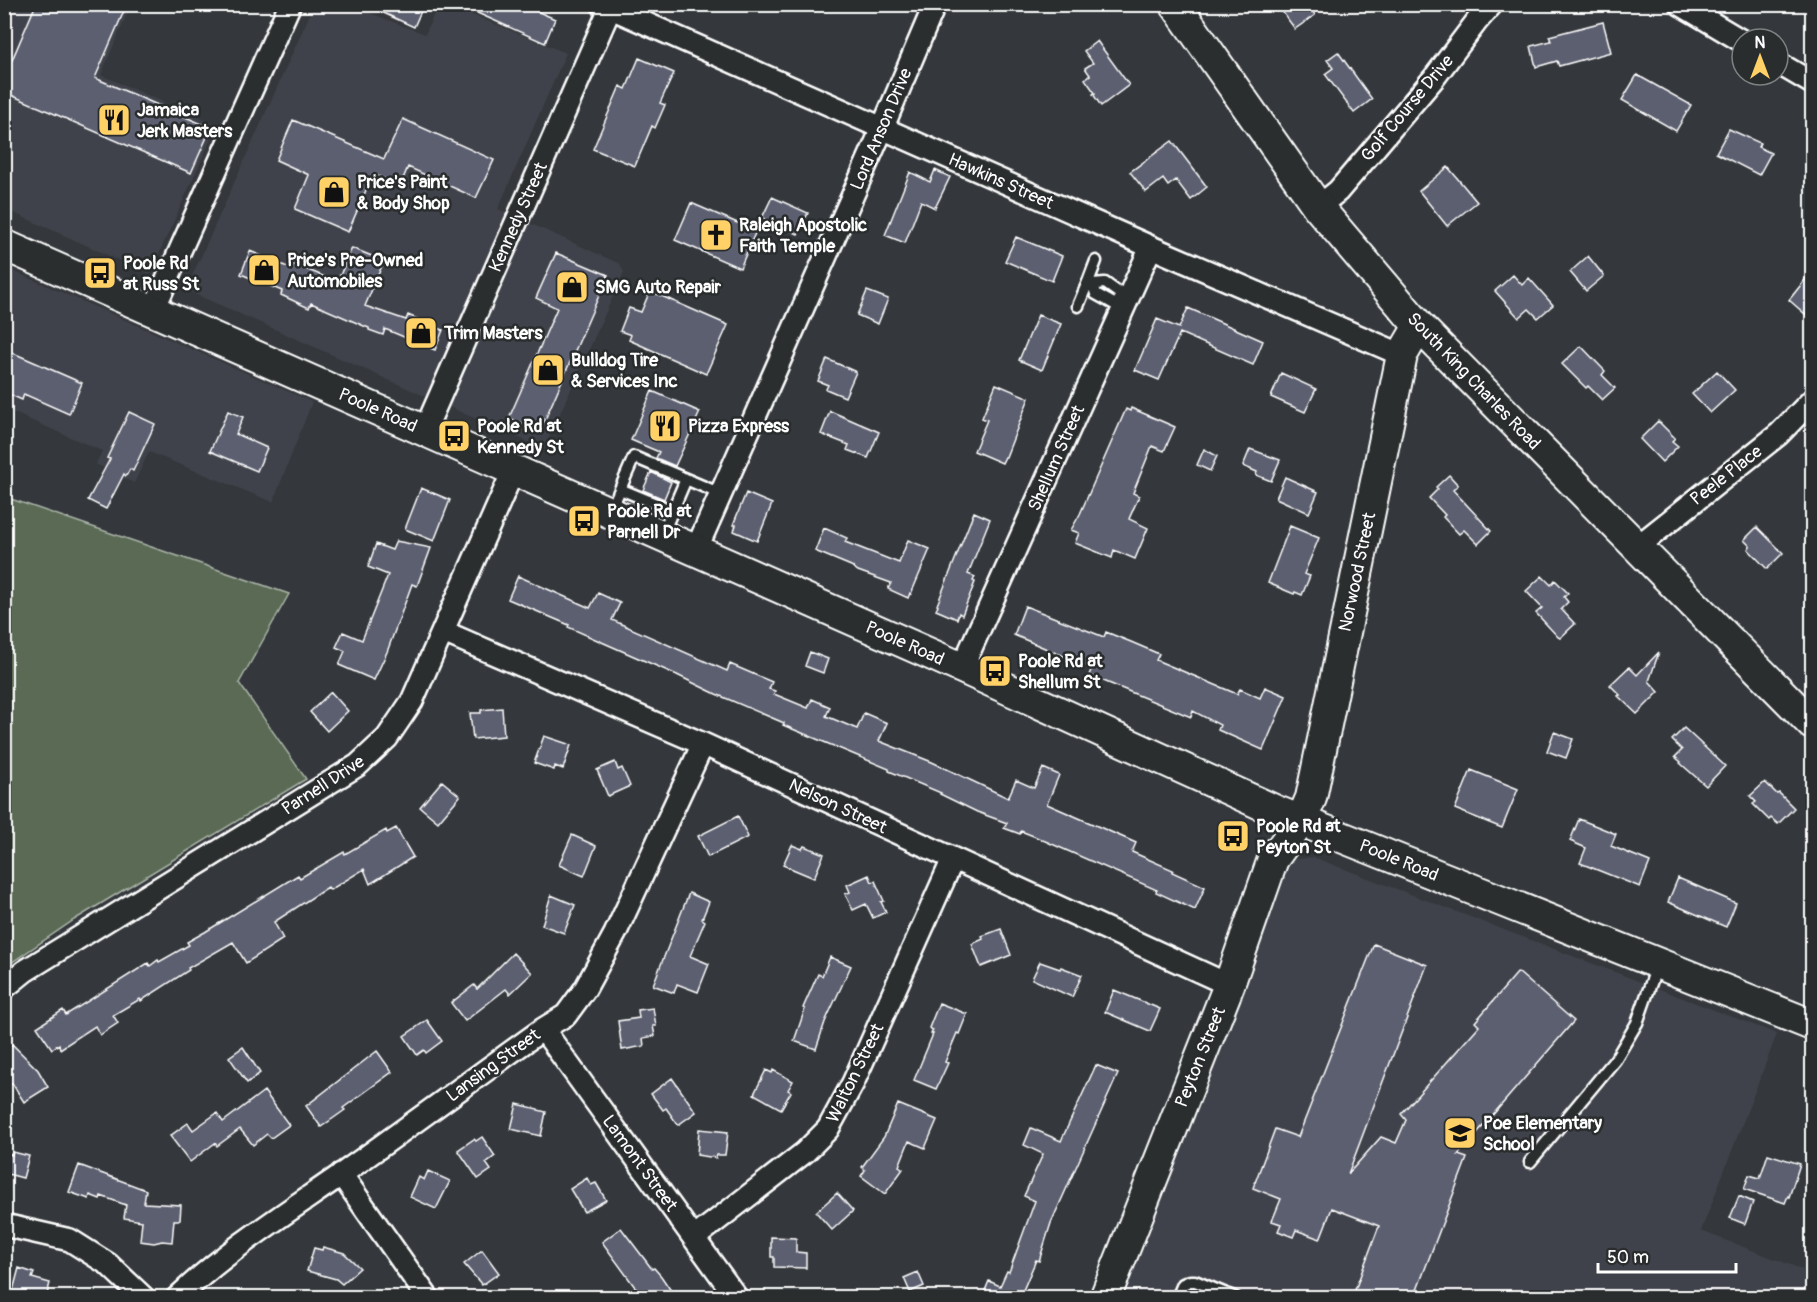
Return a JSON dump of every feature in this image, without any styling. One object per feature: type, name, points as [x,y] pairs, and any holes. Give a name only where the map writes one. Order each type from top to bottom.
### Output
[{"type":"street","points":[[153,311],[290,4]]},
{"type":"street","name":"Lord Anson Drive","points":[[696,550],[935,4]]},
{"type":"street","name":"South King Charles Road","points":[[1176,4],[1318,207],[1419,326],[1812,724]]},
{"type":"street","name":"Golf Course Drive","points":[[1318,207],[1338,191],[1434,78],[1492,4]]},
{"type":"street","points":[[1680,4],[1730,34]]},
{"type":"street","name":"Hawkins Street","points":[[608,6],[1151,247],[1402,354]]},
{"type":"street","name":"Kennedy Street","points":[[425,430],[608,6]]},
{"type":"street","points":[[1790,70],[1812,83]]},
{"type":"street","name":"Poole Road","points":[[4,244],[514,469],[615,500],[667,523],[696,550],[1301,821],[1812,1025]]},
{"type":"street","name":"Shellum Street","points":[[962,668],[1123,302],[1151,247]]},
{"type":"street","name":"Norwood Street","points":[[1301,821],[1313,788],[1402,354],[1419,326]]},
{"type":"street","name":"Peele Place","points":[[1637,547],[1779,434],[1812,400]]},
{"type":"street","name":"Parnell Drive","points":[[4,988],[25,971],[358,765],[387,738],[412,701],[514,469]]},
{"type":"street","name":"Nelson Street","points":[[444,632],[703,744],[1229,986]]},
{"type":"street","name":"Lansing Street","points":[[177,1298],[194,1281],[276,1218],[566,1015],[585,988],[615,934],[703,744]]},
{"type":"street","name":"Peyton Street","points":[[1105,1298],[1229,986],[1273,859],[1301,821]]},
{"type":"street","name":"Walton Street","points":[[694,1238],[805,1152],[828,1129],[853,1083],[953,859]]},
{"type":"street","name":"Lamont Street","points":[[543,1029],[737,1298]]},
{"type":"street","points":[[341,1174],[428,1298]]},
{"type":"street","points":[[4,1225],[70,1240],[108,1264],[144,1298]]},
{"type":"lane","points":[[1078,306],[1091,283],[1096,261]]},
{"type":"lane","points":[[1091,283],[1105,284],[1119,293],[1123,302]]},
{"type":"lane","points":[[615,500],[634,456],[720,494]]},
{"type":"lane","points":[[667,523],[686,479]]},
{"type":"lane","points":[[1530,1162],[1615,1060],[1637,1023],[1658,963]]},
{"type":"lane","points":[[1178,1298],[1183,1284],[1195,1281],[1236,1298]]},
{"type":"shaded area","points":[[5,5],[131,5],[101,75],[214,124],[215,130],[150,274],[5,209]]},
{"type":"shaded area","points":[[314,5],[349,5],[425,34],[438,5],[448,5],[566,53],[498,209],[620,264],[624,272],[544,449],[186,290]]},
{"type":"shaded area","points":[[4,267],[312,402],[273,502],[149,452],[134,483],[96,464],[102,451],[5,409]]},
{"type":"shaded area","name":"Poe Elementary School","points":[[1313,857],[1777,1034],[1701,1231],[1812,1273],[1812,1297],[1117,1298],[1281,874],[1290,860]]},
{"type":"green space","points":[[5,497],[289,594],[239,683],[306,779],[74,920],[5,967]]},
{"type":"building","points":[[36,4],[127,4],[95,78],[211,128],[191,173],[4,92],[4,57],[12,60]]},
{"type":"building","points":[[364,4],[424,4],[414,27]]},
{"type":"building","points":[[457,4],[520,4],[555,19],[545,43]]},
{"type":"building","points":[[1289,4],[1308,4],[1315,15],[1295,29],[1281,10]]},
{"type":"building","points":[[1603,22],[1611,52],[1559,66],[1557,61],[1536,67],[1531,46],[1551,41],[1549,36]]},
{"type":"building","points":[[1097,41],[1129,85],[1101,106],[1085,79],[1090,75],[1085,68],[1093,63],[1084,51]]},
{"type":"building","points":[[1338,52],[1372,99],[1354,113],[1325,74],[1333,68],[1327,60]]},
{"type":"building","points":[[639,58],[674,73],[660,103],[665,105],[655,128],[652,126],[635,166],[593,149],[620,86],[626,89]]},
{"type":"building","points":[[1637,75],[1691,105],[1676,131],[1622,100]]},
{"type":"building","points":[[403,119],[494,160],[476,198],[408,167],[400,186],[373,174],[348,232],[295,209],[309,175],[276,160],[293,120],[384,159]]},
{"type":"building","points":[[1729,129],[1760,143],[1758,147],[1771,153],[1759,175],[1716,153]]},
{"type":"building","points":[[1172,141],[1207,187],[1191,200],[1176,180],[1168,186],[1163,179],[1146,192],[1130,172]]},
{"type":"building","points":[[1448,167],[1477,202],[1447,226],[1419,191]]},
{"type":"building","points":[[935,170],[950,177],[935,208],[921,201],[905,243],[885,235],[910,172],[930,182]]},
{"type":"building","points":[[772,197],[808,213],[798,234],[762,218]]},
{"type":"building","name":"Raleigh Apostolic Faith Temple","points":[[691,203],[756,231],[740,268],[675,240]]},
{"type":"building","points":[[1016,237],[1062,256],[1052,281],[1005,261]]},
{"type":"building","points":[[352,248],[384,261],[365,306],[406,320],[408,315],[443,330],[435,350],[385,329],[383,335],[369,330],[369,328],[311,303],[309,308],[281,295],[282,291],[241,274],[250,251],[292,269],[294,264],[337,282]]},
{"type":"building","points":[[556,253],[608,275],[540,431],[509,418],[557,308],[536,298]]},
{"type":"building","points":[[1588,256],[1604,276],[1586,291],[1570,272]]},
{"type":"building","points":[[1812,271],[1812,320],[1789,300]]},
{"type":"building","points":[[1513,275],[1522,285],[1529,278],[1553,305],[1538,318],[1529,309],[1519,318],[1495,291]]},
{"type":"building","points":[[650,291],[728,325],[706,374],[629,340],[631,335],[620,331],[629,308],[641,312]]},
{"type":"building","points":[[867,291],[888,299],[878,324],[857,315]]},
{"type":"building","points":[[1188,308],[1263,341],[1253,365],[1180,333],[1159,380],[1135,370],[1157,319],[1179,328]]},
{"type":"building","points":[[1038,315],[1061,324],[1042,370],[1019,360]]},
{"type":"building","points":[[1581,346],[1605,371],[1602,375],[1615,388],[1602,400],[1562,364]]},
{"type":"building","points":[[4,349],[82,383],[69,414],[24,394],[22,400],[4,392]]},
{"type":"building","points":[[827,359],[856,372],[845,397],[826,389],[828,385],[818,381]]},
{"type":"building","points":[[1717,371],[1735,390],[1710,413],[1692,394]]},
{"type":"building","points":[[1281,373],[1316,389],[1305,412],[1271,397]]},
{"type":"building","points":[[996,384],[1029,398],[1002,463],[974,451],[987,420],[982,418]]},
{"type":"building","name":"Pizza Express","points":[[652,391],[700,412],[675,466],[656,458],[659,452],[631,440]]},
{"type":"building","points":[[1131,408],[1175,427],[1164,451],[1152,446],[1133,493],[1139,496],[1129,519],[1148,528],[1135,559],[1114,550],[1112,558],[1075,543],[1079,533],[1071,530],[1126,409],[1130,411]]},
{"type":"building","points":[[228,411],[243,417],[236,434],[267,448],[257,471],[210,451]]},
{"type":"building","points":[[830,411],[879,432],[868,458],[847,450],[849,445],[821,434]]},
{"type":"building","points":[[129,412],[155,424],[133,471],[130,469],[126,476],[124,474],[106,509],[88,500],[110,459],[107,458]]},
{"type":"building","points":[[1658,421],[1675,438],[1672,441],[1678,446],[1662,462],[1640,439]]},
{"type":"building","points":[[1204,449],[1217,456],[1210,471],[1197,465]]},
{"type":"building","points":[[1250,449],[1280,460],[1271,481],[1243,466]]},
{"type":"building","points":[[651,472],[671,482],[664,499],[643,490]]},
{"type":"building","points":[[1449,475],[1458,485],[1453,490],[1491,531],[1478,544],[1464,530],[1459,534],[1429,498],[1438,489],[1436,487]]},
{"type":"building","points":[[1285,477],[1318,492],[1309,513],[1276,498]]},
{"type":"building","points":[[421,488],[450,500],[434,541],[405,529]]},
{"type":"building","points":[[746,493],[772,504],[757,541],[734,531],[736,525],[733,525]]},
{"type":"building","points":[[974,512],[990,519],[968,574],[975,577],[973,581],[975,582],[962,615],[959,613],[957,619],[936,610]]},
{"type":"building","points":[[1290,526],[1319,538],[1304,574],[1310,576],[1302,595],[1268,583]]},
{"type":"building","points":[[1757,527],[1783,553],[1767,569],[1748,549],[1750,546],[1744,540]]},
{"type":"building","points":[[824,528],[847,538],[845,542],[899,563],[908,540],[930,549],[908,598],[888,589],[891,583],[815,551]]},
{"type":"building","points":[[396,541],[431,548],[417,586],[412,584],[374,680],[339,665],[345,651],[336,647],[343,632],[362,640],[388,575],[368,567],[376,544],[392,550]]},
{"type":"building","points":[[518,576],[590,608],[598,593],[620,603],[612,620],[727,671],[730,664],[772,682],[769,689],[775,691],[774,694],[808,708],[812,699],[830,707],[826,716],[857,729],[864,713],[887,723],[879,741],[932,762],[1008,798],[1016,780],[1034,788],[1043,768],[1059,775],[1047,804],[1136,843],[1132,852],[1205,887],[1195,910],[1156,892],[1157,890],[1036,837],[1004,828],[1007,823],[977,812],[889,769],[783,725],[784,723],[508,599]]},
{"type":"building","points":[[1542,576],[1551,585],[1555,580],[1568,593],[1564,597],[1568,602],[1561,609],[1575,624],[1560,638],[1536,613],[1542,608],[1526,591]]},
{"type":"building","points":[[1025,606],[1104,637],[1106,632],[1131,642],[1159,654],[1156,660],[1237,694],[1240,689],[1260,698],[1265,687],[1286,696],[1263,750],[1218,730],[1220,725],[1193,711],[1191,717],[1089,675],[1092,668],[1014,635]]},
{"type":"building","points":[[810,652],[828,659],[823,673],[805,666]]},
{"type":"building","points":[[1659,652],[1649,681],[1659,692],[1637,714],[1610,685],[1629,667],[1637,675]]},
{"type":"building","points":[[331,692],[348,711],[327,731],[310,712]]},
{"type":"building","points":[[502,708],[504,736],[473,739],[470,713]]},
{"type":"building","points":[[1684,728],[1725,766],[1706,786],[1675,757],[1682,750],[1672,740]]},
{"type":"building","points":[[1554,732],[1573,739],[1566,758],[1547,751]]},
{"type":"building","points":[[544,736],[571,745],[563,769],[555,766],[554,770],[534,763]]},
{"type":"building","points":[[615,762],[618,770],[622,768],[630,786],[608,796],[597,770]]},
{"type":"building","points":[[1471,770],[1518,789],[1502,828],[1455,809]]},
{"type":"building","points":[[442,781],[460,796],[438,822],[420,807]]},
{"type":"building","points":[[1765,782],[1794,808],[1778,824],[1771,818],[1769,820],[1753,804],[1756,802],[1750,796]]},
{"type":"building","points":[[738,816],[748,837],[708,857],[698,836]]},
{"type":"building","points":[[1579,819],[1616,834],[1611,846],[1650,862],[1640,887],[1580,863],[1586,848],[1570,841]]},
{"type":"building","points":[[396,828],[413,857],[370,884],[364,869],[330,890],[328,887],[274,922],[283,939],[246,963],[233,942],[188,968],[189,970],[141,1001],[140,999],[113,1015],[118,1023],[100,1035],[95,1026],[60,1049],[59,1044],[52,1049],[37,1027],[63,1010],[66,1015],[148,963],[150,966],[189,945],[187,942],[298,875],[300,878],[386,830],[387,833]]},
{"type":"building","points":[[572,835],[596,846],[584,876],[559,865]]},
{"type":"building","points":[[792,845],[802,849],[804,846],[824,854],[814,878],[783,865]]},
{"type":"building","points":[[869,875],[872,882],[875,881],[886,912],[873,918],[866,904],[853,910],[845,894],[850,892],[847,885]]},
{"type":"building","points":[[1678,878],[1736,903],[1726,927],[1668,902]]},
{"type":"building","points":[[689,893],[709,902],[702,919],[705,921],[690,956],[709,964],[698,992],[677,984],[674,993],[653,985]]},
{"type":"building","points":[[551,895],[575,905],[564,933],[542,925]]},
{"type":"building","points":[[1001,929],[1011,955],[981,967],[972,944],[983,939],[982,936]]},
{"type":"building","points":[[1374,944],[1427,965],[1348,1174],[1381,1137],[1396,1143],[1406,1120],[1401,1114],[1479,1026],[1475,1022],[1518,972],[1574,1021],[1458,1155],[1467,1158],[1414,1298],[1352,1298],[1379,1226],[1332,1208],[1320,1239],[1296,1230],[1293,1237],[1278,1231],[1281,1224],[1272,1221],[1281,1199],[1253,1188],[1275,1129],[1298,1137]]},
{"type":"building","points":[[513,953],[532,973],[510,994],[506,989],[465,1021],[451,1003],[474,985],[477,989]]},
{"type":"building","points":[[830,957],[851,966],[825,1022],[816,1049],[794,1041],[805,1009],[803,1008],[818,974],[822,976]]},
{"type":"building","points":[[1040,962],[1082,975],[1072,997],[1032,979]]},
{"type":"building","points":[[1114,990],[1160,1009],[1150,1031],[1105,1012]]},
{"type":"building","points":[[939,1003],[967,1014],[945,1062],[948,1063],[936,1089],[914,1080],[933,1034],[931,1034],[933,1030],[929,1028]]},
{"type":"building","points":[[653,1008],[655,1036],[643,1038],[644,1046],[622,1050],[618,1021],[639,1018],[638,1010]]},
{"type":"building","points":[[427,1020],[442,1041],[426,1053],[424,1050],[417,1055],[404,1036]]},
{"type":"building","points":[[12,1044],[38,1070],[48,1087],[24,1102],[12,1083],[4,1090],[4,1052]]},
{"type":"building","points":[[243,1047],[260,1073],[247,1083],[229,1057]]},
{"type":"building","points":[[377,1051],[392,1072],[321,1127],[306,1106]]},
{"type":"building","points":[[1096,1065],[1118,1074],[1051,1223],[1039,1261],[1036,1260],[1021,1295],[1027,1298],[982,1298],[989,1281],[1000,1286],[1007,1271],[1009,1272],[1035,1201],[1024,1196],[1043,1154],[1024,1145],[1031,1128],[1061,1141]]},
{"type":"building","points":[[766,1070],[772,1073],[773,1070],[793,1081],[788,1090],[791,1092],[781,1109],[754,1094]]},
{"type":"building","points":[[672,1078],[696,1112],[678,1125],[666,1108],[663,1110],[651,1094]]},
{"type":"building","points":[[264,1091],[289,1125],[271,1138],[267,1134],[253,1145],[240,1129],[217,1146],[215,1143],[190,1162],[170,1136],[188,1123],[193,1130],[217,1113],[223,1122]]},
{"type":"building","points":[[517,1104],[546,1112],[541,1136],[511,1129]]},
{"type":"building","points":[[898,1104],[937,1120],[925,1148],[909,1141],[899,1166],[903,1169],[885,1194],[861,1176],[865,1170],[862,1167],[884,1137]]},
{"type":"building","points":[[699,1129],[728,1132],[725,1155],[717,1155],[716,1158],[697,1155]]},
{"type":"building","points":[[482,1137],[495,1156],[486,1163],[491,1170],[478,1179],[458,1150],[474,1139],[476,1141]]},
{"type":"building","points":[[13,1152],[29,1156],[23,1178],[4,1173],[4,1153],[12,1155]]},
{"type":"building","points":[[1768,1154],[1800,1164],[1785,1203],[1744,1189],[1749,1175],[1760,1178]]},
{"type":"building","points":[[79,1165],[146,1190],[144,1203],[181,1205],[180,1220],[174,1220],[172,1242],[140,1241],[142,1221],[124,1218],[126,1205],[101,1196],[100,1199],[90,1195],[89,1199],[69,1192]]},
{"type":"building","points":[[428,1171],[450,1181],[436,1209],[410,1197],[419,1177],[424,1180]]},
{"type":"building","points":[[587,1178],[591,1185],[596,1183],[606,1200],[584,1212],[570,1189]]},
{"type":"building","points":[[837,1193],[853,1211],[832,1230],[816,1212]]},
{"type":"building","points":[[1739,1196],[1753,1202],[1745,1224],[1730,1218]]},
{"type":"building","points":[[621,1228],[676,1298],[643,1298],[602,1242]]},
{"type":"building","points":[[771,1237],[796,1238],[796,1252],[806,1253],[806,1268],[774,1267],[774,1257],[771,1257]]},
{"type":"building","points":[[323,1247],[344,1253],[360,1268],[342,1284],[336,1279],[307,1271],[314,1248],[322,1250]]},
{"type":"building","points":[[482,1250],[499,1273],[482,1285],[464,1264]]},
{"type":"building","points":[[19,1268],[34,1273],[32,1278],[50,1283],[46,1298],[11,1298]]},
{"type":"building","points":[[918,1272],[924,1286],[910,1292],[904,1278]]},
{"type":"place","name":"Jamaica Jerk Masters","points":[[114,120]]},
{"type":"place","name":"Price's Paint & Body Shop","points":[[334,192]]},
{"type":"place","name":"Raleigh Apostolic Faith Temple","points":[[716,235]]},
{"type":"place","name":"Price's Pre-Owned Automobiles","points":[[264,270]]},
{"type":"place","name":"Poole Rd at Russ St","points":[[100,273]]},
{"type":"place","name":"SMG Auto Repair","points":[[572,287]]},
{"type":"place","name":"Trim Masters","points":[[421,333]]},
{"type":"place","name":"Bulldog Tire & Services Inc","points":[[548,370]]},
{"type":"place","name":"Pizza Express","points":[[665,426]]},
{"type":"place","name":"Poole Rd at Kennedy St","points":[[454,436]]},
{"type":"place","name":"Poole Rd at Parnell Dr","points":[[584,521]]},
{"type":"place","name":"Poole Rd at Shellum St","points":[[995,671]]},
{"type":"place","name":"Poole Rd at Peyton St","points":[[1233,836]]},
{"type":"place","name":"Poe Elementary School","points":[[1460,1133]]}]
